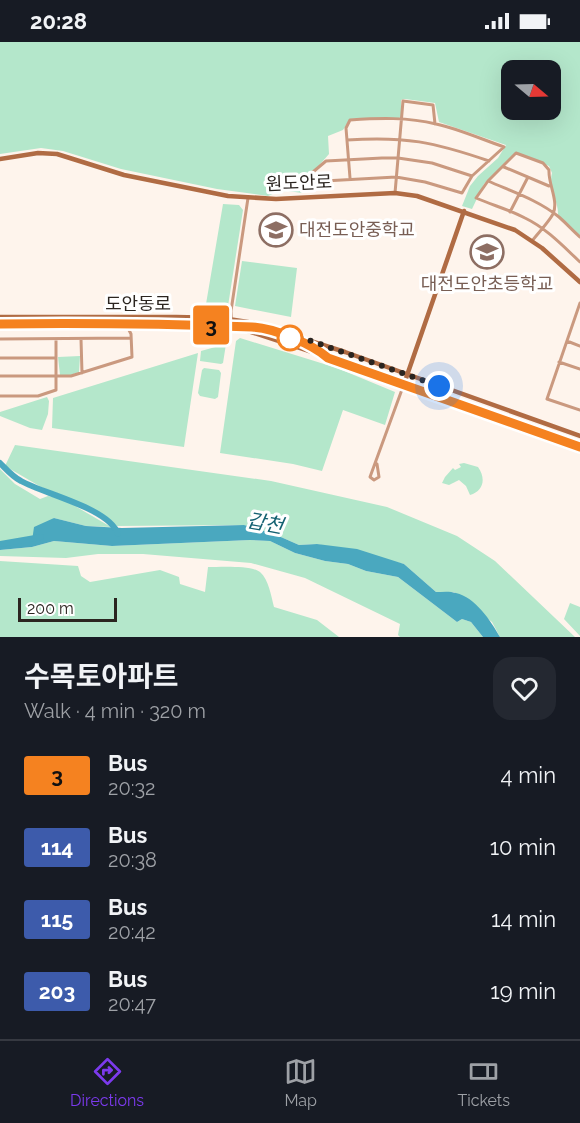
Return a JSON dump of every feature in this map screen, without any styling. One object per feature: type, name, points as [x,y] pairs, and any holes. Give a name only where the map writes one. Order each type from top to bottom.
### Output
[{"type":"main road","name":"원도안로","points":[[0,159],[38,153],[57,154],[130,177],[248,198],[276,199],[395,193],[424,197],[515,230],[532,241],[580,282]]},
{"type":"main road","points":[[404,384],[464,211]]},
{"type":"main road","name":"도안동로","points":[[0,317],[231,319],[282,331],[580,436]]},
{"type":"main road","name":"도안동로","points":[[0,324],[232,327],[262,335],[580,447]]},
{"type":"street","points":[[395,193],[403,101],[433,105],[435,124]]},
{"type":"street","points":[[350,178],[349,160],[346,128],[350,120],[402,119],[435,124],[504,147],[472,176],[462,193],[426,182],[396,177],[306,182],[307,177],[326,161],[349,160],[398,158],[432,163],[472,176]]},
{"type":"street","points":[[347,140],[400,138],[441,145],[489,161]]},
{"type":"street","points":[[532,241],[542,228],[553,213],[555,206],[548,167],[516,153],[488,181],[476,198],[523,216],[542,228],[580,262]]},
{"type":"street","points":[[504,167],[550,186]]},
{"type":"street","points":[[510,212],[528,177]]},
{"type":"street","points":[[488,181],[519,193],[553,213],[580,237]]},
{"type":"street","points":[[232,327],[231,319],[248,198]]},
{"type":"street","points":[[580,304],[547,399],[580,410]]},
{"type":"street","points":[[0,376],[71,376],[132,357],[131,336],[126,324]]},
{"type":"street","points":[[131,336],[137,324]]},
{"type":"street","points":[[0,339],[81,339],[131,336]]},
{"type":"street","points":[[0,396],[38,396],[56,390],[56,339]]},
{"type":"street","points":[[81,339],[82,373]]},
{"type":"street","points":[[567,341],[580,345]]},
{"type":"street","points":[[0,358],[56,358]]},
{"type":"street","points":[[560,362],[580,369]]},
{"type":"street","points":[[377,464],[380,477],[374,480],[370,477],[377,464],[404,384]]},
{"type":"green space","points":[[0,42],[580,42],[580,236],[558,216],[549,166],[516,153],[484,184],[472,209],[462,206],[470,186],[498,158],[506,145],[439,122],[435,103],[405,99],[401,100],[401,117],[399,118],[350,119],[343,130],[328,136],[329,154],[316,169],[301,180],[302,193],[288,191],[268,196],[217,189],[121,169],[63,151],[41,148],[0,154]]},
{"type":"green space","points":[[223,204],[239,205],[243,210],[228,306],[206,304]]},
{"type":"green space","points":[[242,261],[297,268],[291,317],[235,306]]},
{"type":"green space","points":[[240,338],[337,368],[395,392],[385,425],[343,410],[322,471],[293,464],[220,453],[236,341]]},
{"type":"green space","points":[[226,344],[223,363],[200,361],[201,351]]},
{"type":"green space","points":[[198,353],[184,447],[52,428],[53,398]]},
{"type":"green space","points":[[80,356],[79,372],[60,375],[58,357]]},
{"type":"green space","points":[[204,368],[219,370],[221,373],[218,397],[215,399],[200,396],[198,393]]},
{"type":"green space","points":[[47,397],[48,414],[42,430],[30,428],[0,416],[0,412]]},
{"type":"green space","points":[[15,445],[271,481],[387,507],[457,536],[495,561],[575,637],[500,637],[492,622],[454,592],[436,592],[404,564],[317,544],[299,545],[274,534],[243,525],[117,526],[92,508],[41,487],[5,466]]},
{"type":"green space","points":[[459,464],[478,467],[483,480],[481,487],[470,495],[466,486],[459,480],[449,485],[442,483],[453,468],[455,470],[461,467]]},
{"type":"green space","points":[[0,469],[15,484],[40,499],[48,496],[63,499],[111,527],[86,526],[54,518],[33,541],[0,542]]},
{"type":"green space","points":[[54,541],[112,546],[270,541],[295,553],[398,577],[457,622],[462,619],[471,622],[483,637],[400,637],[398,635],[400,624],[305,578],[251,563],[143,554],[98,554],[66,558],[0,556],[0,550],[32,547]]},
{"type":"green space","points":[[0,561],[78,566],[81,576],[90,582],[160,570],[179,577],[180,584],[205,592],[208,567],[250,568],[260,572],[266,579],[274,607],[317,620],[339,637],[0,637]]},
{"type":"green space","points":[[570,603],[580,607],[580,636],[564,619]]},
{"type":"water","name":"갑천","points":[[54,518],[86,526],[122,528],[244,525],[299,545],[317,544],[357,549],[404,564],[436,592],[454,592],[470,599],[487,617],[500,637],[483,637],[471,622],[462,619],[457,622],[398,577],[295,553],[270,541],[112,546],[54,541],[32,547],[0,550],[0,541],[32,541],[34,527]]},
{"type":"waterway","points":[[0,463],[21,481],[89,509],[112,525],[118,534]]},
{"type":"waterway","name":"갑천","points":[[0,544],[41,537]]},
{"type":"bus line","name":"3","points":[[0,324],[189,324],[242,329],[253,327],[299,341],[320,351],[328,358],[580,447]]},
{"type":"place","name":"대전도안중학교","points":[[276,230]]},
{"type":"place","name":"대전도안초등학교","points":[[487,252]]},
{"type":"route","points":[[290,338],[297,336],[439,386]]}]
